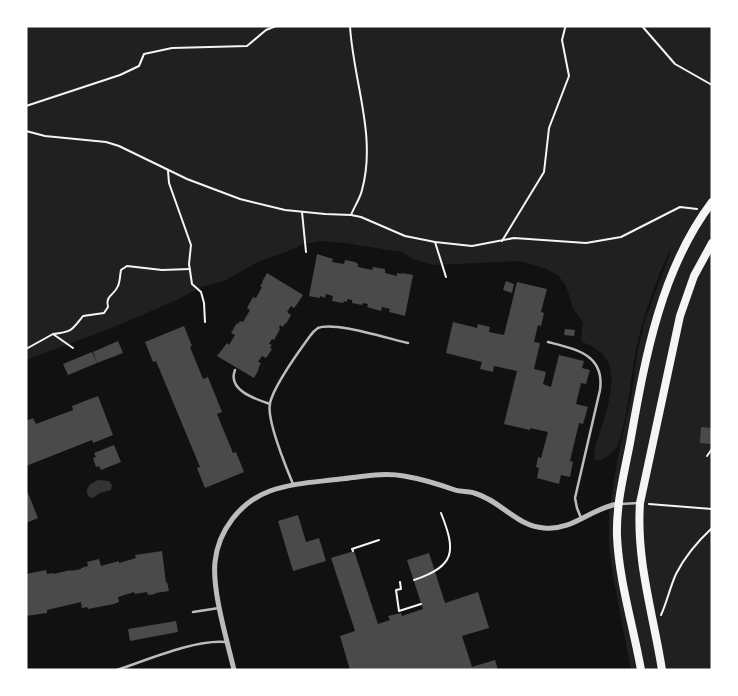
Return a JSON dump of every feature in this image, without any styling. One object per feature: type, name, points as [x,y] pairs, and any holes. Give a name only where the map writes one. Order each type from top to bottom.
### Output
[{"type":"main road","points":[[641,670],[619,558],[617,536],[618,504],[641,383],[653,331],[670,276],[694,228],[712,202]]},
{"type":"main road","points":[[662,670],[641,558],[640,503],[680,316],[694,276],[712,242]]},
{"type":"street","points":[[234,670],[220,608],[214,563],[220,538],[230,521],[246,504],[269,492],[294,485],[383,474],[403,475],[474,493],[484,497],[520,521],[536,527],[557,528],[569,526],[601,509],[618,504]]},
{"type":"lane","points":[[294,485],[280,451],[271,417],[270,404],[301,348],[316,329],[327,326],[346,329],[408,344]]},
{"type":"lane","points":[[548,342],[579,350],[586,354],[595,363],[600,377],[600,390],[575,498],[582,519]]},
{"type":"lane","points":[[235,370],[233,379],[236,386],[256,399],[270,404]]},
{"type":"lane","points":[[618,504],[640,503]]},
{"type":"lane","points":[[193,612],[220,608]]},
{"type":"lane","points":[[116,670],[193,646],[214,641],[228,642]]},
{"type":"path","points":[[26,106],[120,75],[140,66],[144,54],[172,48],[247,46],[266,30],[276,26]]},
{"type":"path","points":[[350,26],[351,44],[365,120],[366,147],[362,192],[351,215]]},
{"type":"path","points":[[502,241],[544,172],[549,128],[569,76],[562,40],[566,26]]},
{"type":"path","points":[[642,26],[675,64],[712,85]]},
{"type":"path","points":[[26,131],[45,136],[106,142],[119,146],[200,184],[240,199],[302,212],[361,217],[404,236],[434,242],[472,246],[514,238],[586,244],[621,237],[680,207],[698,209]]},
{"type":"path","points":[[168,170],[169,183],[191,245],[190,269],[192,284],[201,292],[204,303],[205,322]]},
{"type":"path","points":[[302,212],[306,252]]},
{"type":"path","points":[[434,242],[446,278]]},
{"type":"path","points":[[26,349],[54,334],[66,334],[73,329],[83,316],[104,313],[108,307],[109,295],[119,286],[121,270],[127,266],[162,270],[190,269]]},
{"type":"path","points":[[54,334],[73,348]]},
{"type":"path","points":[[707,456],[712,449]]},
{"type":"path","points":[[640,503],[712,509]]},
{"type":"path","points":[[414,580],[435,571],[446,562],[451,550],[451,540],[441,513]]},
{"type":"path","points":[[654,625],[668,598],[676,574],[691,550],[712,528]]},
{"type":"path","points":[[352,551],[352,549],[379,540]]},
{"type":"path","points":[[400,582],[400,590],[396,590],[400,612],[421,604]]},
{"type":"shaded area","points":[[26,26],[712,26],[712,670],[631,670],[609,546],[609,514],[617,461],[632,393],[637,354],[645,320],[671,251],[662,268],[642,326],[620,440],[615,450],[595,461],[594,451],[605,417],[610,392],[610,369],[607,360],[599,351],[582,342],[583,323],[573,308],[566,286],[558,275],[544,268],[519,261],[434,265],[413,259],[402,252],[321,241],[303,244],[258,262],[224,281],[204,286],[114,327],[26,360]]},
{"type":"shaded area","points":[[98,480],[109,481],[112,485],[111,490],[100,493],[93,498],[89,497],[87,489]]},
{"type":"building","points":[[317,254],[333,259],[332,262],[344,264],[345,260],[355,262],[358,264],[358,267],[372,270],[373,267],[385,269],[385,273],[397,276],[397,273],[413,275],[405,316],[389,312],[390,309],[382,307],[381,311],[367,307],[368,304],[352,303],[352,300],[347,299],[347,302],[344,301],[343,303],[332,301],[333,296],[326,294],[325,298],[309,296]]},
{"type":"building","points":[[267,273],[303,295],[294,308],[291,306],[287,312],[291,315],[283,327],[280,325],[274,340],[272,339],[269,344],[272,345],[270,348],[272,349],[266,358],[262,356],[258,362],[261,363],[254,378],[217,356],[227,343],[229,345],[235,335],[231,333],[237,323],[243,322],[250,310],[247,308],[253,297],[256,298]]},
{"type":"building","points":[[506,281],[514,284],[512,293],[503,290]]},
{"type":"building","points":[[517,282],[547,289],[541,312],[544,313],[541,326],[538,325],[534,342],[540,343],[534,369],[546,372],[543,384],[551,387],[559,355],[584,361],[582,368],[590,370],[586,384],[581,383],[576,404],[588,407],[583,424],[579,423],[570,461],[573,462],[570,477],[561,475],[559,484],[537,478],[539,468],[536,467],[538,457],[541,458],[548,432],[504,424],[517,371],[494,366],[493,372],[480,369],[482,362],[446,353],[453,322],[477,328],[478,324],[490,327],[489,332],[504,335]]},
{"type":"building","points":[[184,326],[203,379],[208,377],[222,412],[217,414],[233,453],[236,452],[244,472],[205,488],[197,468],[200,467],[156,361],[153,362],[145,342]]},
{"type":"building","points":[[565,329],[575,330],[574,336],[564,335]]},
{"type":"building","points":[[118,341],[123,353],[97,363],[93,352]]},
{"type":"building","points":[[92,352],[97,363],[68,375],[63,364]]},
{"type":"building","points":[[98,396],[113,435],[93,443],[92,440],[26,466],[26,421],[33,418],[36,424],[73,410],[72,406]]},
{"type":"building","points":[[701,427],[712,428],[711,444],[700,443]]},
{"type":"building","points":[[114,445],[121,462],[101,470],[99,466],[96,467],[93,458],[96,457],[94,453]]},
{"type":"building","points":[[28,493],[38,518],[26,523],[26,494]]},
{"type":"building","points":[[298,515],[306,542],[319,538],[326,561],[293,571],[278,521]]},
{"type":"building","points":[[162,551],[166,583],[169,591],[148,595],[147,592],[135,594],[134,592],[118,597],[119,602],[114,604],[88,609],[87,607],[82,608],[81,602],[47,610],[47,613],[26,616],[26,574],[46,570],[47,574],[53,574],[81,569],[88,566],[87,562],[99,559],[101,566],[119,561],[119,563],[136,558],[135,555]]},
{"type":"building","points":[[354,551],[378,624],[390,620],[388,616],[401,613],[402,616],[423,609],[407,560],[429,553],[445,603],[478,592],[489,628],[462,636],[472,667],[495,660],[498,670],[350,670],[340,636],[355,631],[331,558]]},
{"type":"building","points":[[176,621],[178,632],[130,641],[128,629]]}]
